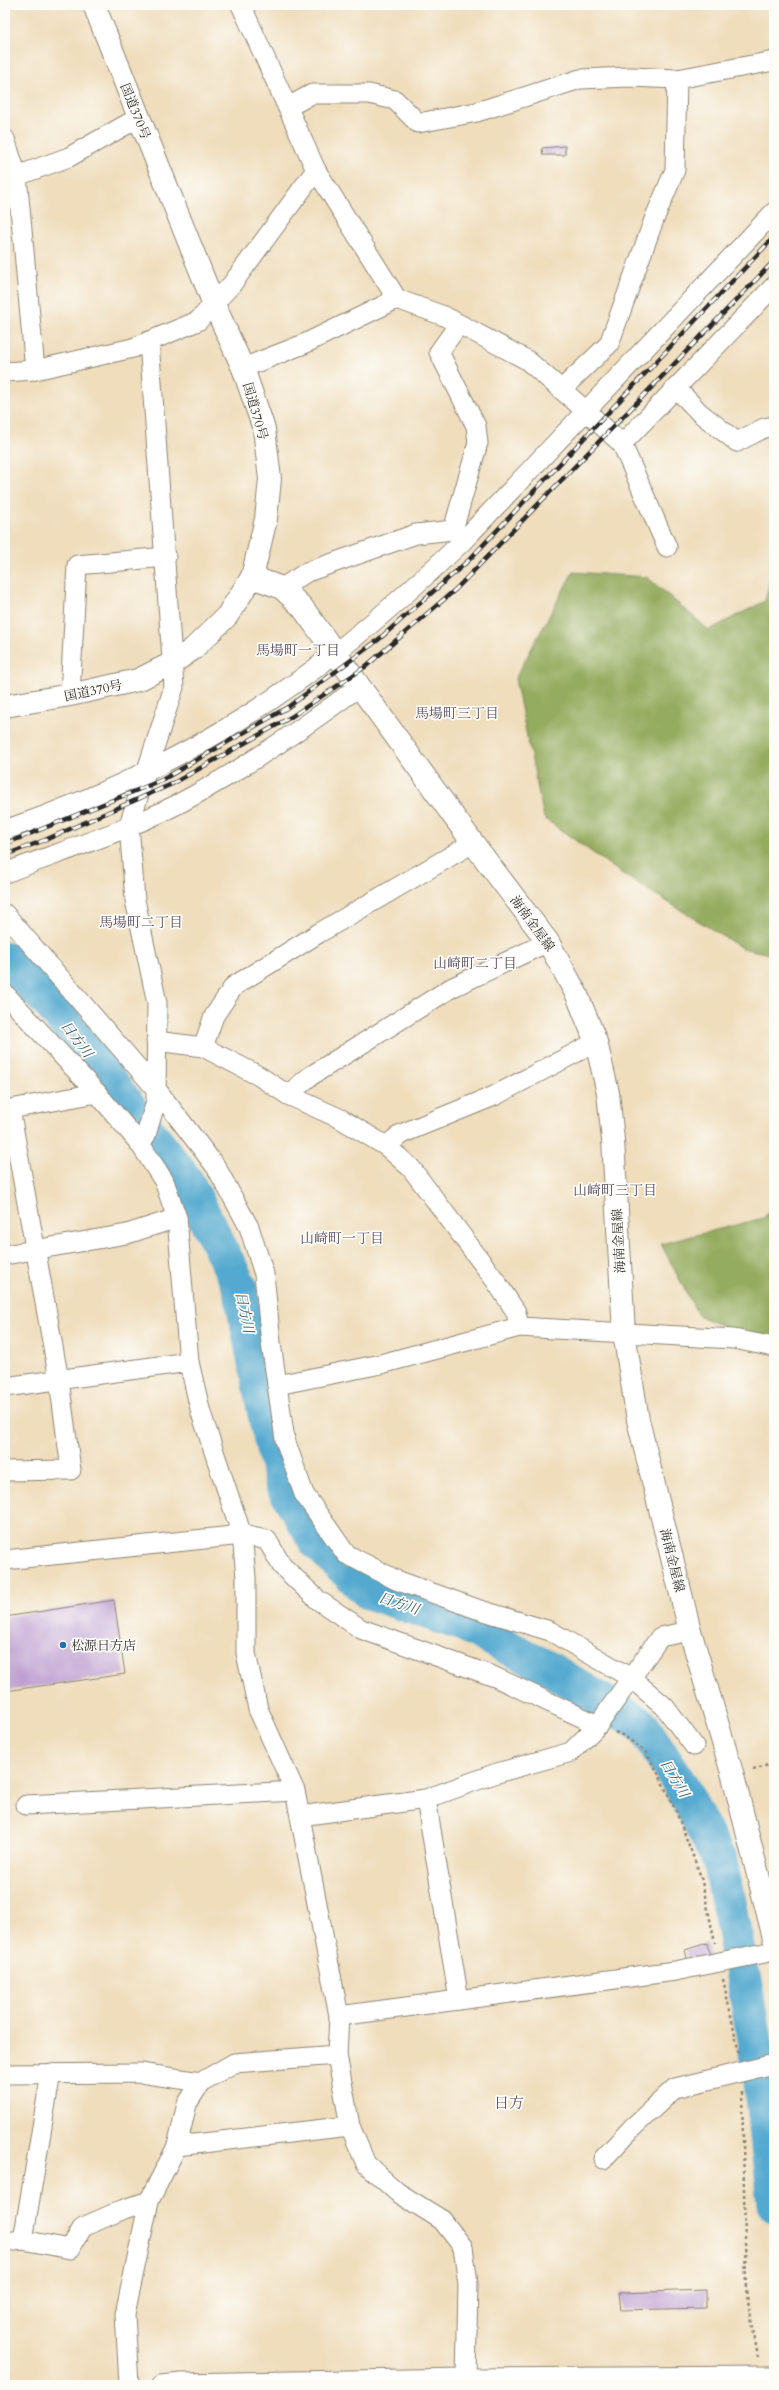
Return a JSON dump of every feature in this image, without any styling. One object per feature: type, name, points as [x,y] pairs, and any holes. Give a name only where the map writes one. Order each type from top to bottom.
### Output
[{"type":"main road","name":"国道370号","points":[[5,706],[70,696],[138,680],[174,662],[193,648],[227,616],[252,576],[266,519],[270,479],[264,430],[243,368],[213,302],[94,5]]},
{"type":"main road","name":"海南金屋線","points":[[252,576],[282,588],[302,607],[473,843],[548,942],[577,995],[596,1042],[608,1093],[613,1140],[624,1333],[638,1420],[690,1631],[733,1776],[774,1938]]},
{"type":"street","points":[[241,5],[316,170],[397,299],[459,324],[527,360],[586,410],[622,444],[667,547]]},
{"type":"street","points":[[288,107],[312,94],[369,94],[395,100],[418,123],[477,112],[580,79],[631,77],[677,79],[774,61]]},
{"type":"street","points":[[562,389],[609,344],[654,217],[675,170],[677,79]]},
{"type":"street","points":[[17,176],[69,157],[138,118]]},
{"type":"street","points":[[5,139],[17,176],[36,370]]},
{"type":"street","points":[[5,372],[36,370],[134,348],[198,321],[213,302],[232,284],[316,170]]},
{"type":"street","points":[[5,830],[88,798],[147,770],[218,733],[261,707],[335,653],[416,585],[458,536],[586,410],[774,212]]},
{"type":"street","points":[[622,444],[774,286]]},
{"type":"street","points":[[243,368],[304,344],[397,299]]},
{"type":"street","points":[[458,536],[478,444],[476,426],[439,352],[459,324]]},
{"type":"street","points":[[142,1139],[156,1095],[157,1003],[135,900],[129,825],[174,687],[174,662],[149,341]]},
{"type":"street","points":[[676,388],[700,413],[737,442],[764,428],[774,426]]},
{"type":"street","points":[[282,588],[307,572],[416,534],[458,536]]},
{"type":"street","points":[[70,696],[77,565],[166,557]]},
{"type":"street","points":[[5,873],[129,825],[192,797],[296,733],[360,686]]},
{"type":"street","points":[[203,1046],[214,1016],[234,986],[319,933],[473,843]]},
{"type":"street","points":[[5,914],[216,1167],[249,1227],[264,1274],[285,1440],[304,1494],[346,1554],[396,1580],[477,1609],[550,1632],[664,1706],[694,1746]]},
{"type":"street","points":[[288,1095],[309,1077],[451,988],[548,942]]},
{"type":"street","points":[[5,994],[142,1139],[164,1181],[177,1218],[189,1362],[201,1413],[242,1535],[246,1577],[246,1653],[258,1709],[295,1791],[339,2016],[337,2054],[350,2126],[366,2164],[397,2192],[442,2220],[463,2246],[468,2284],[466,2378]]},
{"type":"street","points":[[156,1041],[203,1046],[259,1076],[288,1095],[341,1119],[386,1146],[411,1168],[455,1225],[516,1312],[519,1327]]},
{"type":"street","points":[[386,1146],[401,1134],[494,1096],[596,1042]]},
{"type":"street","points":[[5,1471],[70,1470],[68,1438],[59,1380],[35,1249],[7,1110],[97,1093]]},
{"type":"street","points":[[5,1255],[127,1234],[177,1218]]},
{"type":"street","points":[[277,1385],[381,1364],[519,1327],[734,1339],[774,1347]]},
{"type":"street","points":[[5,1387],[189,1362]]},
{"type":"street","points":[[5,1560],[242,1535],[267,1540],[282,1566],[292,1576],[318,1600],[361,1629],[495,1677],[599,1723]]},
{"type":"street","points":[[300,1816],[426,1799],[494,1774],[571,1752],[599,1723],[660,1636],[690,1631]]},
{"type":"street","points":[[26,1805],[295,1791]]},
{"type":"street","points":[[426,1799],[460,2000]]},
{"type":"street","points":[[339,2016],[675,1970],[774,1951]]},
{"type":"street","points":[[129,2385],[125,2314],[149,2201],[177,2146],[187,2104],[201,2082],[234,2063],[337,2054]]},
{"type":"street","points":[[603,2160],[632,2128],[675,2088],[774,2064]]},
{"type":"street","points":[[51,2073],[14,2241],[70,2249],[83,2227],[124,2208],[149,2201]]},
{"type":"street","points":[[5,2074],[140,2073],[201,2082]]},
{"type":"street","points":[[177,2146],[350,2126]]},
{"type":"street","points":[[162,2385],[181,2383],[347,2383],[466,2378],[624,2381],[693,2375],[768,2376]]},
{"type":"path","points":[[599,1723],[624,1736],[645,1751],[657,1771],[676,1811],[701,1877],[722,1962],[742,2071],[746,2289],[768,2376]]},
{"type":"green space","points":[[774,562],[774,955],[742,948],[621,873],[544,818],[515,679],[573,572],[647,577],[709,630],[765,601]]},
{"type":"green space","points":[[774,1208],[774,1339],[745,1336],[698,1315],[661,1244],[763,1218]]},
{"type":"building","points":[[565,146],[565,155],[543,155],[542,148]]},
{"type":"building","name":"松源日方店","points":[[114,1600],[125,1674],[5,1691],[5,1617]]},
{"type":"building","points":[[707,1943],[710,1956],[688,1961],[685,1950]]},
{"type":"building","points":[[706,2290],[706,2308],[621,2310],[619,2293]]},
{"type":"waterway","name":"日方川","points":[[5,959],[52,1006],[187,1182],[240,1287],[267,1424],[282,1484],[316,1542],[368,1592],[465,1625],[548,1668],[642,1725],[683,1789],[720,1862],[746,1991],[763,2096],[774,2205]]},
{"type":"railway","points":[[5,844],[162,780],[288,707],[378,640],[469,560],[774,237]]},
{"type":"railway","points":[[5,855],[45,840],[172,784],[291,717],[365,667],[456,589],[774,261]]},
{"type":"place","name":"松源日方店","points":[[63,1645]]},
{"type":"district","name":"馬場町一丁目","points":[[298,650]]},
{"type":"district","name":"馬場町三丁目","points":[[457,713]]},
{"type":"district","name":"馬場町二丁目","points":[[141,922]]},
{"type":"district","name":"山崎町二丁目","points":[[475,963]]},
{"type":"district","name":"山崎町三丁目","points":[[615,1190]]},
{"type":"district","name":"山崎町一丁目","points":[[342,1238]]},
{"type":"district","name":"日方","points":[[509,2103]]}]
